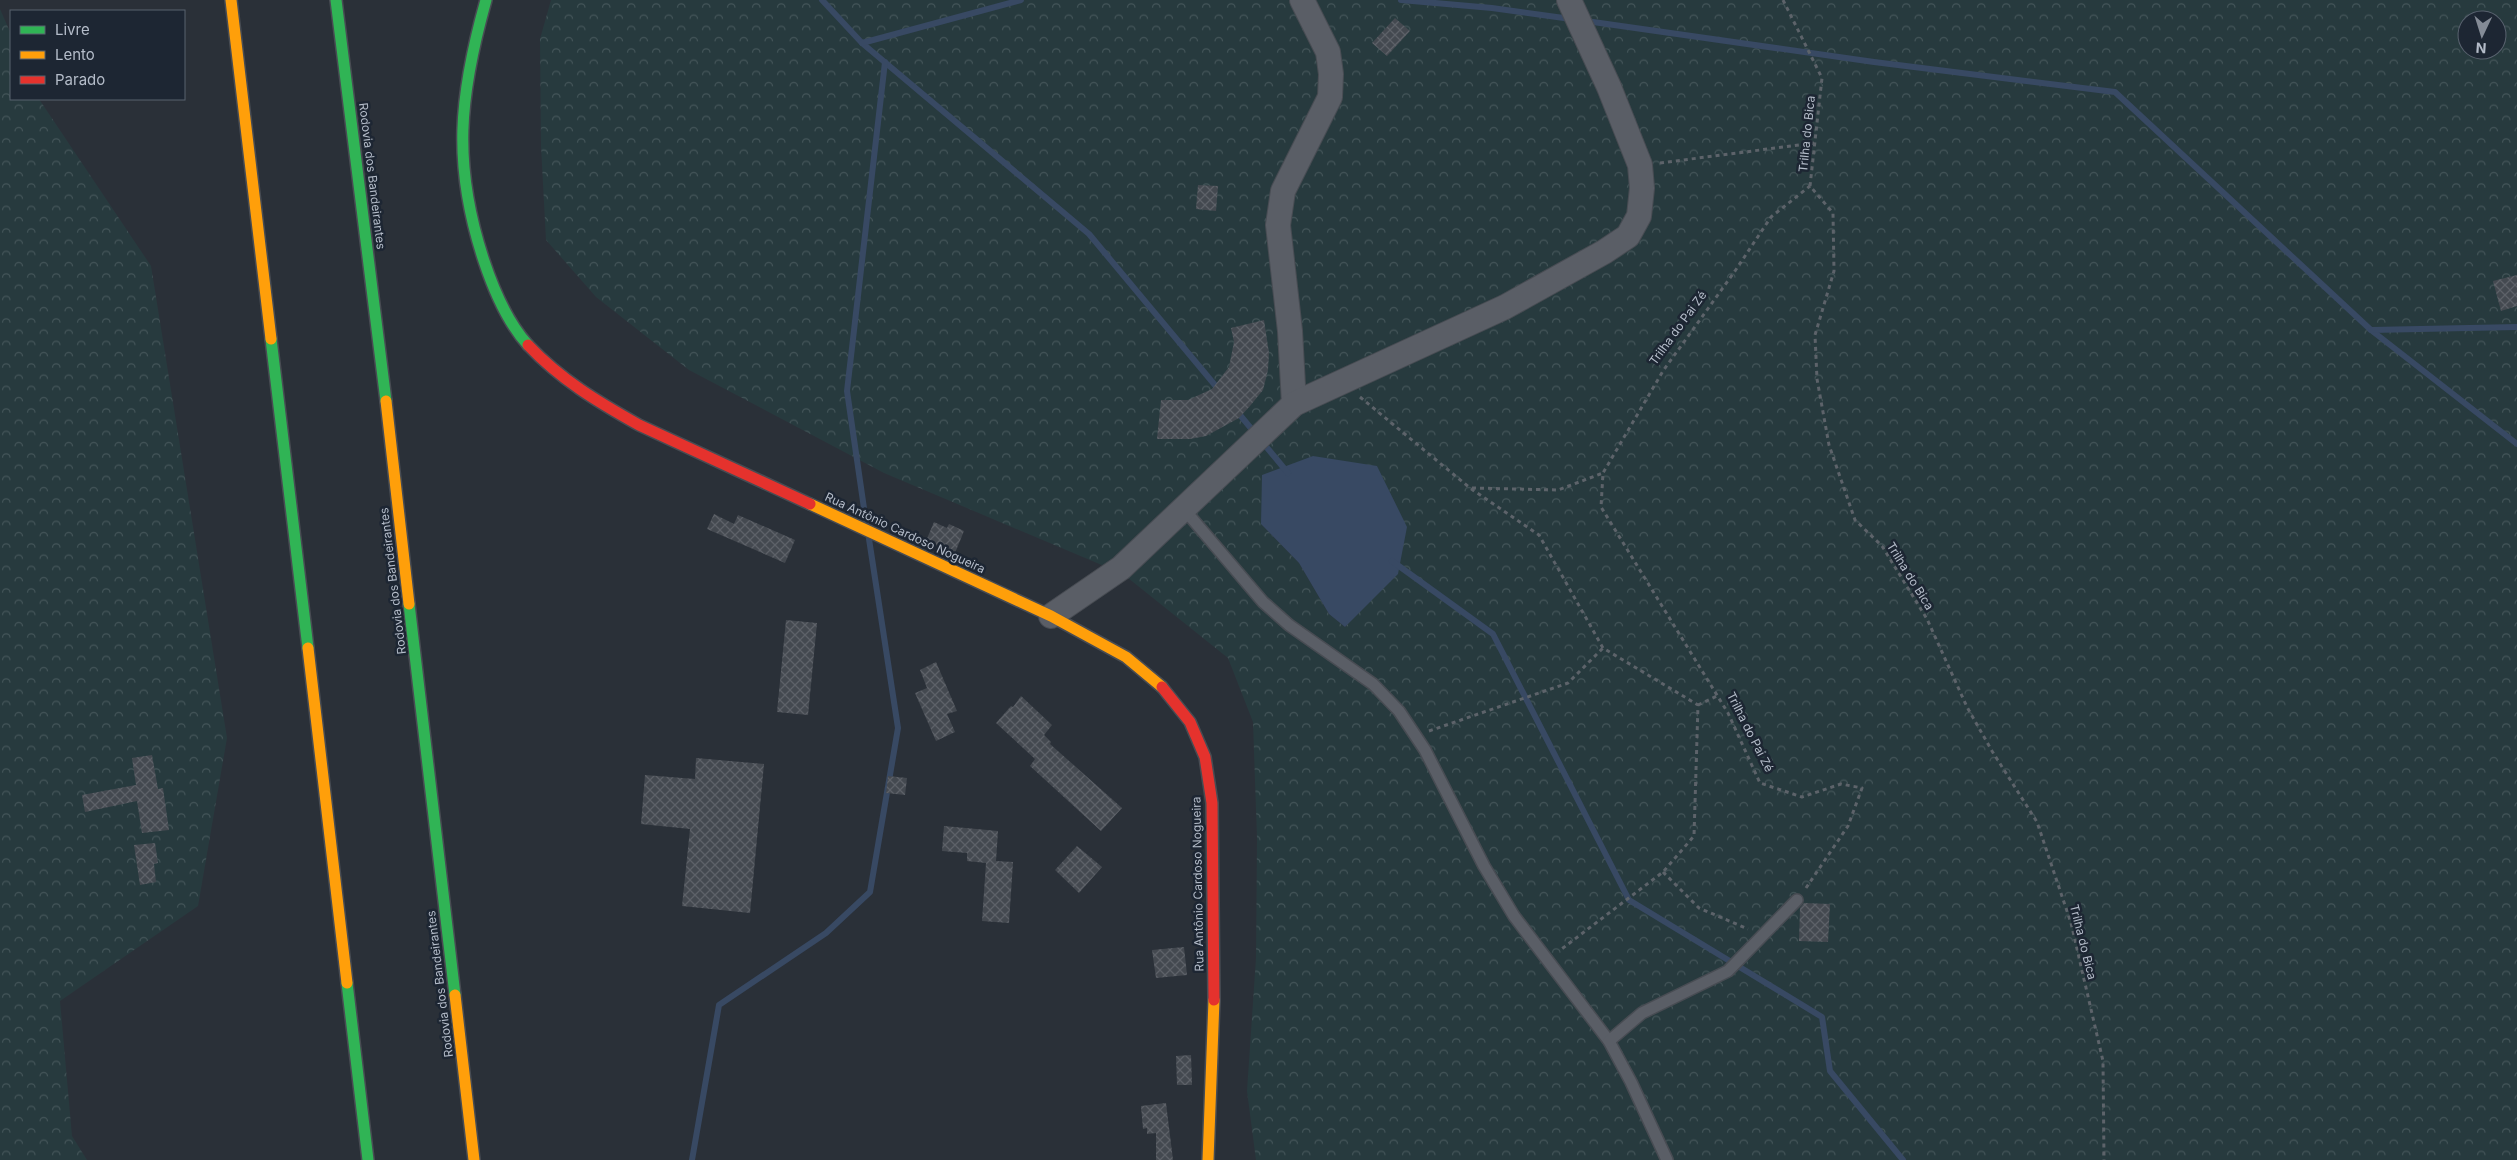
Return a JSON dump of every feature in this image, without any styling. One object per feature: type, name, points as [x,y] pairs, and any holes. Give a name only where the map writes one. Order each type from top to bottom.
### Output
[{"type":"main road","points":[[231,0],[368,1160]]},
{"type":"main road","name":"Rodovia dos Bandeirantes","points":[[336,0],[373,294],[474,1160]]},
{"type":"main road","name":"Rua Antônio Cardoso Nogueira","points":[[486,0],[463,97],[462,156],[471,223],[492,284],[512,324],[543,360],[585,394],[639,425],[1051,616],[1126,657],[1162,687],[1190,722],[1204,757],[1212,803],[1214,999],[1208,1160]]},
{"type":"street","points":[[1294,404],[1290,331],[1278,225],[1283,191],[1330,97],[1331,74],[1328,52],[1302,0]]},
{"type":"street","points":[[1051,616],[1122,568],[1182,508],[1294,404],[1505,307],[1604,252],[1628,236],[1639,216],[1642,188],[1640,165],[1609,87],[1569,0]]},
{"type":"lane","points":[[1182,508],[1263,602],[1289,625],[1374,684],[1399,711],[1415,736],[1484,866],[1514,916],[1608,1041],[1631,1082],[1666,1160]]},
{"type":"lane","points":[[1608,1041],[1642,1013],[1728,970],[1798,900]]},
{"type":"path","name":"Trilha do Bica","points":[[1783,0],[1822,78],[1810,186],[1833,213],[1834,271],[1815,335],[1817,379],[1829,445],[1855,520],[1882,546],[1922,611],[1967,707],[1992,751],[2037,822],[2071,923],[2102,1061],[2104,1160]]},
{"type":"path","points":[[1640,165],[1814,143]]},
{"type":"path","name":"Trilha do Pai Zé","points":[[1798,900],[1848,826],[1862,788],[1841,784],[1802,797],[1760,783],[1728,713],[1600,507],[1603,473],[1663,371],[1735,271],[1771,217],[1810,186]]},
{"type":"path","points":[[1342,382],[1470,488],[1540,535],[1604,648],[1698,706]]},
{"type":"path","points":[[1470,488],[1558,490],[1603,473]]},
{"type":"path","points":[[1415,736],[1568,684],[1604,648]]},
{"type":"path","points":[[1698,706],[1717,696]]},
{"type":"path","points":[[1547,960],[1662,872],[1694,836],[1698,706]]},
{"type":"path","points":[[1662,872],[1699,908],[1763,936]]},
{"type":"green space","points":[[551,0],[2517,0],[2517,1160],[1256,1160],[1247,1091],[1256,958],[1257,838],[1253,722],[1228,658],[1123,574],[884,473],[689,370],[596,297],[546,240],[541,146],[540,39]],"holes":[[[1261,524],[1365,605],[1345,627],[1329,614],[1299,563]]]},
{"type":"green space","points":[[0,9],[10,32],[10,100],[40,100],[151,266],[227,738],[198,906],[60,1001],[72,1136],[87,1160],[0,1160]]},
{"type":"water","points":[[1313,456],[1377,466],[1407,527],[1398,574],[1345,627],[1329,614],[1299,563],[1261,524],[1262,475]]},
{"type":"building","points":[[1395,18],[1410,31],[1387,56],[1372,43]]},
{"type":"building","points":[[1198,185],[1218,186],[1216,211],[1196,209]]},
{"type":"building","points":[[2517,275],[2517,306],[2501,311],[2493,281]]},
{"type":"building","points":[[1264,320],[1269,353],[1268,370],[1263,390],[1250,406],[1239,418],[1206,436],[1190,439],[1157,439],[1161,400],[1188,400],[1212,389],[1229,367],[1234,342],[1231,328]]},
{"type":"building","points":[[714,514],[734,524],[738,515],[795,540],[785,563],[707,529]]},
{"type":"building","points":[[934,522],[947,528],[949,524],[964,531],[955,553],[926,541]]},
{"type":"building","points":[[786,620],[817,623],[808,715],[777,712]]},
{"type":"building","points":[[936,662],[957,711],[947,714],[955,732],[936,741],[915,693],[927,688],[920,670]]},
{"type":"building","points":[[1021,696],[1052,725],[1044,735],[1051,742],[1050,744],[1122,808],[1101,831],[1030,766],[1035,759],[996,723],[1011,706],[1013,707]]},
{"type":"building","points":[[152,755],[158,789],[163,788],[169,830],[142,833],[137,801],[85,812],[82,795],[136,785],[132,758]]},
{"type":"building","points":[[696,758],[764,764],[750,913],[682,906],[690,829],[641,824],[645,775],[695,779]]},
{"type":"building","points":[[888,776],[907,778],[905,795],[886,793]]},
{"type":"building","points":[[944,826],[998,831],[996,861],[1013,862],[1009,923],[982,921],[986,863],[967,861],[967,853],[942,851]]},
{"type":"building","points":[[155,843],[158,863],[154,864],[156,882],[140,885],[134,845]]},
{"type":"building","points":[[1077,846],[1102,867],[1079,893],[1055,870]]},
{"type":"building","points":[[1804,903],[1830,904],[1828,942],[1799,941],[1800,908]]},
{"type":"building","points":[[1184,947],[1187,975],[1156,978],[1152,950]]},
{"type":"building","points":[[1191,1055],[1192,1085],[1177,1085],[1176,1056]]},
{"type":"building","points":[[1166,1103],[1173,1160],[1156,1160],[1156,1133],[1147,1134],[1147,1128],[1143,1129],[1141,1106]]},
{"type":"waterway","points":[[822,0],[862,43],[1089,234],[1219,390]]},
{"type":"waterway","points":[[862,43],[1021,0]]},
{"type":"waterway","points":[[1401,0],[1492,8],[1571,19]]},
{"type":"waterway","points":[[1586,21],[1874,62],[2115,92],[2371,330],[2517,444]]},
{"type":"waterway","points":[[866,522],[847,391],[885,62]]},
{"type":"waterway","points":[[2371,330],[2517,327]]},
{"type":"waterway","points":[[1235,409],[1288,473]]},
{"type":"waterway","points":[[692,1160],[719,1005],[826,933],[870,892],[898,728],[869,539]]},
{"type":"waterway","points":[[1392,561],[1493,634],[1629,900],[1822,1017],[1830,1071],[1903,1160]]},
{"type":"traffic: fast","points":[[336,0],[386,401]]},
{"type":"traffic: fast","points":[[486,0],[477,35],[465,99],[463,162],[474,226],[492,284],[507,316],[528,345]]},
{"type":"traffic: fast","points":[[271,339],[308,648]]},
{"type":"traffic: fast","points":[[409,604],[455,995]]},
{"type":"traffic: fast","points":[[347,983],[368,1160]]},
{"type":"traffic: slow","points":[[231,0],[271,339]]},
{"type":"traffic: slow","points":[[386,401],[409,604]]},
{"type":"traffic: slow","points":[[810,504],[1051,616],[1126,657],[1162,687]]},
{"type":"traffic: slow","points":[[308,648],[347,983]]},
{"type":"traffic: slow","points":[[455,995],[474,1160]]},
{"type":"traffic: slow","points":[[1208,1160],[1214,1000]]},
{"type":"traffic: jam","points":[[528,345],[580,390],[639,425],[810,504]]},
{"type":"traffic: jam","points":[[1162,687],[1190,722],[1205,757],[1212,803],[1214,1000]]}]
